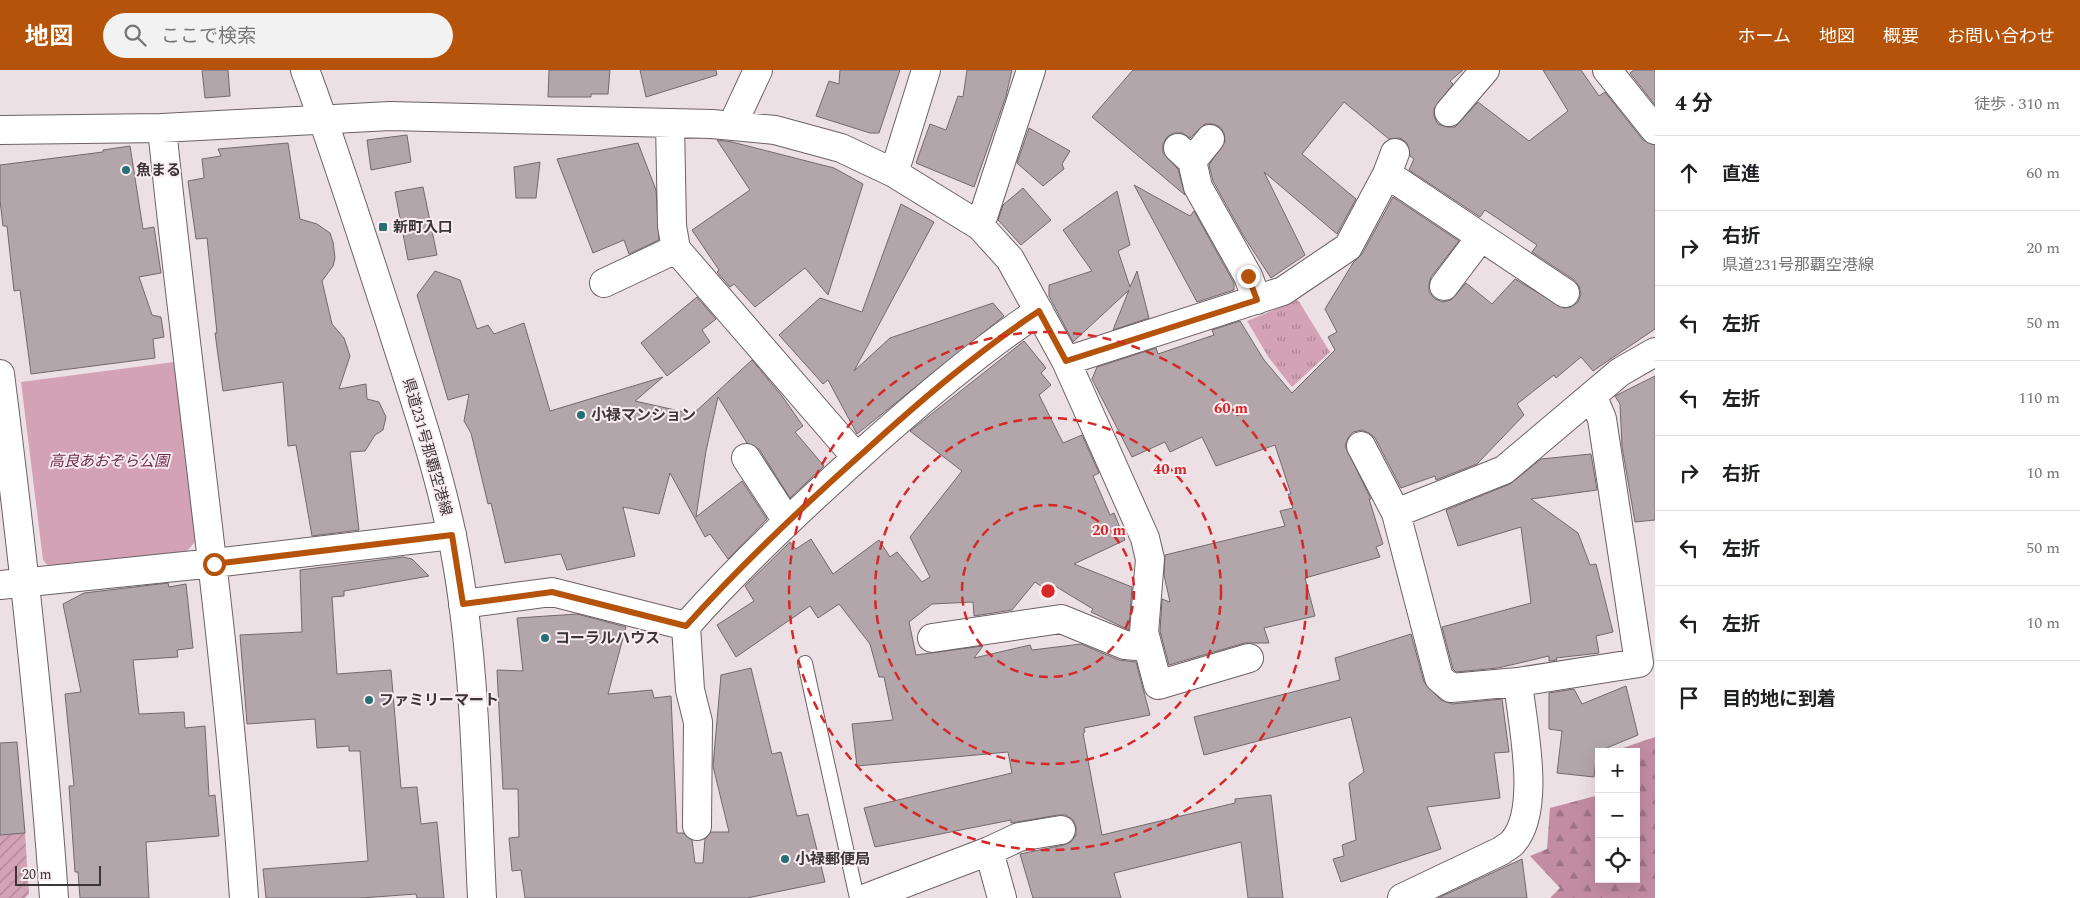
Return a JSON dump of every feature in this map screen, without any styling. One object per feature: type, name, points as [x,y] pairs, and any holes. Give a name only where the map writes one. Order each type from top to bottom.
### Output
[{"type":"street","name":"県道231号那覇空港線","points":[[305,70],[429,444],[452,535],[463,604],[471,683],[482,898]]},
{"type":"street","points":[[732,126],[758,70]]},
{"type":"street","points":[[894,173],[926,70]]},
{"type":"street","points":[[980,226],[1031,70]]},
{"type":"street","points":[[1449,112],[1486,70]]},
{"type":"street","points":[[1607,70],[1655,130]]},
{"type":"street","points":[[0,130],[162,128],[390,116],[732,126],[775,130],[841,148],[894,173],[980,226],[1010,258],[1066,361],[1145,538],[1150,559],[1144,632],[1158,685],[1249,658]]},
{"type":"street","points":[[670,123],[672,226],[676,249],[857,458]]},
{"type":"street","points":[[162,128],[214,564],[239,821],[244,898]]},
{"type":"street","points":[[1210,139],[1185,155],[1198,187],[1248,276],[1257,300]]},
{"type":"street","points":[[1066,361],[1283,291],[1348,247],[1391,164],[1481,237],[1565,293]]},
{"type":"street","points":[[1444,286],[1481,237]]},
{"type":"street","points":[[604,283],[676,249]]},
{"type":"street","points":[[697,826],[698,722],[690,690],[686,626],[734,573],[787,521],[857,458],[921,401],[1015,327],[1039,311]]},
{"type":"street","points":[[1396,513],[1504,470],[1593,397],[1620,372],[1655,352]]},
{"type":"street","points":[[0,374],[13,583],[44,750],[54,898]]},
{"type":"street","points":[[1361,446],[1396,513],[1439,678],[1451,688],[1518,682],[1639,664],[1602,419],[1593,397]]},
{"type":"street","points":[[746,458],[787,521]]},
{"type":"street","points":[[13,583],[214,564],[452,535]]},
{"type":"street","points":[[463,604],[552,592],[686,626]]},
{"type":"street","points":[[932,638],[1061,619],[1125,644],[1148,647]]},
{"type":"street","points":[[1402,898],[1500,851],[1513,842],[1520,831],[1529,800],[1529,781],[1518,682]]},
{"type":"street","points":[[866,898],[1020,838],[1061,830]]},
{"type":"street","points":[[989,851],[1002,898]]},
{"type":"lane","points":[[805,663],[857,898]]},
{"type":"green space","points":[[1298,300],[1330,352],[1292,387],[1269,358],[1247,321]]},
{"type":"green space","name":"高良あおぞら公園","points":[[174,362],[196,541],[186,552],[51,569],[43,560],[21,382]]},
{"type":"green space","points":[[1655,737],[1655,898],[1550,898],[1560,888],[1530,856],[1547,849],[1550,808],[1595,796],[1595,883],[1640,883],[1640,748],[1623,748]]},
{"type":"green space","points":[[25,833],[29,894],[25,898],[0,898],[0,835]]},
{"type":"building","points":[[202,70],[228,70],[230,96],[205,98]]},
{"type":"building","points":[[549,70],[610,70],[608,94],[591,94],[591,97],[548,97]]},
{"type":"building","points":[[640,70],[716,70],[717,75],[646,97]]},
{"type":"building","points":[[840,70],[900,70],[879,133],[870,133],[816,116],[829,81],[839,84]]},
{"type":"building","points":[[967,70],[1012,70],[1006,96],[974,187],[916,163],[930,124],[946,130],[958,96],[963,97]]},
{"type":"building","points":[[1133,70],[1463,70],[1450,81],[1453,84],[1434,109],[1434,117],[1438,124],[1455,127],[1478,102],[1529,141],[1568,111],[1543,70],[1581,70],[1599,96],[1605,92],[1643,140],[1655,145],[1655,329],[1593,371],[1581,357],[1556,378],[1554,375],[1517,404],[1524,415],[1477,464],[1436,480],[1435,476],[1401,488],[1375,438],[1362,430],[1353,432],[1345,446],[1371,499],[1369,499],[1383,544],[1376,547],[1380,557],[1305,578],[1315,616],[1264,628],[1269,643],[1245,643],[1169,665],[1160,631],[1162,599],[1170,602],[1164,575],[1165,555],[1285,526],[1280,511],[1293,508],[1288,494],[1291,494],[1275,445],[1216,466],[1202,437],[1170,452],[1165,442],[1132,457],[1092,379],[1097,367],[1156,348],[1158,354],[1214,335],[1212,330],[1240,321],[1264,360],[1292,393],[1335,350],[1328,337],[1337,332],[1325,309],[1353,263],[1362,254],[1393,197],[1459,241],[1431,277],[1429,292],[1435,299],[1443,302],[1451,300],[1466,283],[1492,304],[1515,279],[1564,308],[1571,307],[1578,302],[1581,294],[1579,286],[1574,280],[1532,252],[1537,245],[1485,210],[1480,217],[1409,170],[1414,159],[1410,156],[1407,143],[1400,138],[1389,139],[1344,102],[1302,154],[1356,199],[1337,234],[1264,172],[1305,255],[1271,278],[1243,235],[1213,181],[1209,165],[1225,141],[1224,133],[1220,127],[1213,124],[1205,124],[1190,138],[1182,133],[1174,133],[1167,137],[1163,144],[1163,153],[1178,169],[1185,195],[1092,117]]},
{"type":"building","points":[[1634,70],[1655,70],[1655,105],[1630,73]]},
{"type":"building","points":[[1029,128],[1070,151],[1062,164],[1064,169],[1043,186],[1017,163]]},
{"type":"building","points":[[407,135],[411,162],[371,170],[367,140]]},
{"type":"building","points":[[717,140],[732,142],[834,168],[863,184],[828,295],[805,268],[755,307],[734,284],[730,287],[717,272],[719,270],[692,230],[750,190]]},
{"type":"building","points":[[288,143],[300,219],[317,224],[330,233],[333,242],[335,258],[333,266],[322,281],[332,324],[344,338],[350,356],[339,389],[366,384],[367,399],[379,402],[386,417],[383,430],[375,435],[365,451],[350,452],[359,530],[312,536],[296,445],[288,446],[283,382],[223,391],[215,333],[217,333],[207,238],[196,239],[188,181],[204,178],[202,159],[221,156],[218,149]]},
{"type":"building","points":[[638,143],[656,190],[659,240],[629,254],[624,240],[593,253],[557,159]]},
{"type":"building","points":[[130,146],[143,229],[154,227],[161,273],[139,277],[152,315],[161,317],[164,337],[153,339],[155,358],[31,374],[20,290],[14,291],[7,226],[3,226],[0,200],[0,165],[103,152],[103,150]]},
{"type":"building","points":[[540,162],[536,198],[516,198],[514,167]]},
{"type":"building","points":[[1134,185],[1190,216],[1194,211],[1234,283],[1234,290],[1197,302]]},
{"type":"building","points":[[423,187],[437,255],[408,260],[395,192]]},
{"type":"building","points":[[1023,188],[1051,220],[1021,245],[998,220],[1003,205]]},
{"type":"building","points":[[1117,191],[1130,245],[1118,251],[1130,287],[1137,271],[1149,318],[1113,330],[1129,290],[1073,342],[1049,296],[1049,285],[1092,271],[1063,230]]},
{"type":"building","points":[[901,204],[934,222],[854,371],[890,338],[993,303],[1004,316],[857,434],[828,380],[823,384],[779,335],[820,298],[862,312]]},
{"type":"building","points":[[435,271],[460,280],[477,329],[488,325],[494,334],[524,323],[550,411],[663,377],[635,401],[693,414],[752,360],[782,396],[803,426],[795,432],[824,466],[790,498],[759,449],[747,443],[718,397],[706,451],[696,517],[742,481],[767,519],[728,559],[710,534],[705,537],[670,473],[659,514],[623,507],[635,556],[567,570],[561,554],[505,563],[491,503],[488,504],[471,433],[464,421],[469,394],[448,400],[417,295]]},
{"type":"building","points":[[697,297],[716,319],[702,330],[710,342],[667,376],[641,343]]},
{"type":"building","points":[[1024,341],[1046,368],[1041,373],[1051,385],[1039,395],[1063,443],[1082,435],[1099,473],[1093,476],[1110,515],[1114,513],[1125,540],[1074,564],[1132,587],[1129,630],[1091,612],[1093,609],[1050,583],[1045,589],[1035,582],[1012,610],[974,616],[973,602],[932,604],[909,622],[916,655],[983,646],[974,658],[1030,645],[1032,650],[1081,644],[1119,660],[1136,662],[1150,715],[1084,728],[1085,732],[1083,733],[1102,835],[1235,803],[1235,799],[1271,795],[1283,898],[1248,898],[1241,842],[1114,873],[1121,898],[1033,898],[1020,854],[1071,842],[1076,835],[1076,827],[1073,820],[1066,815],[1011,823],[1011,820],[875,847],[864,808],[1012,773],[1008,752],[857,766],[852,724],[893,720],[884,677],[879,677],[870,644],[839,604],[818,618],[810,606],[736,657],[717,625],[754,601],[745,586],[790,542],[796,549],[811,539],[833,574],[879,540],[890,557],[897,552],[922,582],[930,577],[910,537],[962,471],[910,431]]},
{"type":"building","points":[[1655,376],[1655,520],[1635,522],[1622,446],[1620,404],[1615,396]]},
{"type":"building","points":[[1591,454],[1597,490],[1531,499],[1578,533],[1590,565],[1596,564],[1613,632],[1596,636],[1599,653],[1556,658],[1557,660],[1549,661],[1549,656],[1498,668],[1456,672],[1453,669],[1442,627],[1531,603],[1521,527],[1458,546],[1446,510],[1510,484],[1541,459]]},
{"type":"building","points":[[403,557],[412,559],[429,576],[344,591],[344,596],[332,597],[337,674],[391,670],[401,788],[417,787],[421,824],[437,822],[444,898],[417,898],[416,894],[361,898],[266,898],[263,869],[368,861],[360,751],[349,751],[349,746],[317,748],[315,719],[247,724],[240,635],[302,632],[300,570]]},
{"type":"building","points":[[168,583],[169,587],[186,584],[193,648],[177,650],[178,657],[133,660],[139,714],[184,712],[185,728],[205,726],[209,796],[215,795],[219,836],[146,842],[149,898],[80,898],[78,872],[75,872],[69,786],[74,786],[65,694],[81,692],[63,604],[84,593]]},
{"type":"building","points":[[577,614],[626,627],[608,694],[652,690],[654,698],[671,696],[677,833],[683,833],[692,840],[695,863],[703,863],[705,839],[711,832],[729,832],[713,766],[721,675],[751,668],[772,754],[781,752],[797,816],[808,814],[825,882],[747,898],[525,898],[521,870],[512,871],[509,838],[519,837],[518,789],[503,789],[497,670],[523,671],[517,618]]},
{"type":"building","points":[[1411,634],[1424,682],[1441,700],[1452,704],[1502,699],[1509,752],[1494,753],[1500,798],[1427,807],[1441,849],[1341,882],[1333,859],[1344,856],[1342,845],[1356,840],[1349,783],[1364,772],[1351,717],[1204,755],[1194,717],[1340,680],[1335,658]]},
{"type":"building","points":[[1626,686],[1638,735],[1607,748],[1595,748],[1594,777],[1557,773],[1562,731],[1549,729],[1549,693],[1574,689],[1582,704]]},
{"type":"building","points":[[17,742],[25,833],[0,835],[0,743]]},
{"type":"building","points":[[1522,859],[1527,898],[1438,898]]},
{"type":"place","name":"魚まる","points":[[126,170]]},
{"type":"place","name":"新町入口","points":[[383,227]]},
{"type":"place","name":"小禄マンション","points":[[581,415]]},
{"type":"place","name":"コーラルハウス","points":[[545,638]]},
{"type":"place","name":"ファミリーマート","points":[[369,700]]},
{"type":"place","name":"小禄郵便局","points":[[785,859]]},
{"type":"route","points":[[214,564],[452,535],[463,604],[552,592],[686,626],[734,573],[787,521],[921,401],[1015,327],[1039,311],[1066,361],[1257,300],[1248,276]]}]
